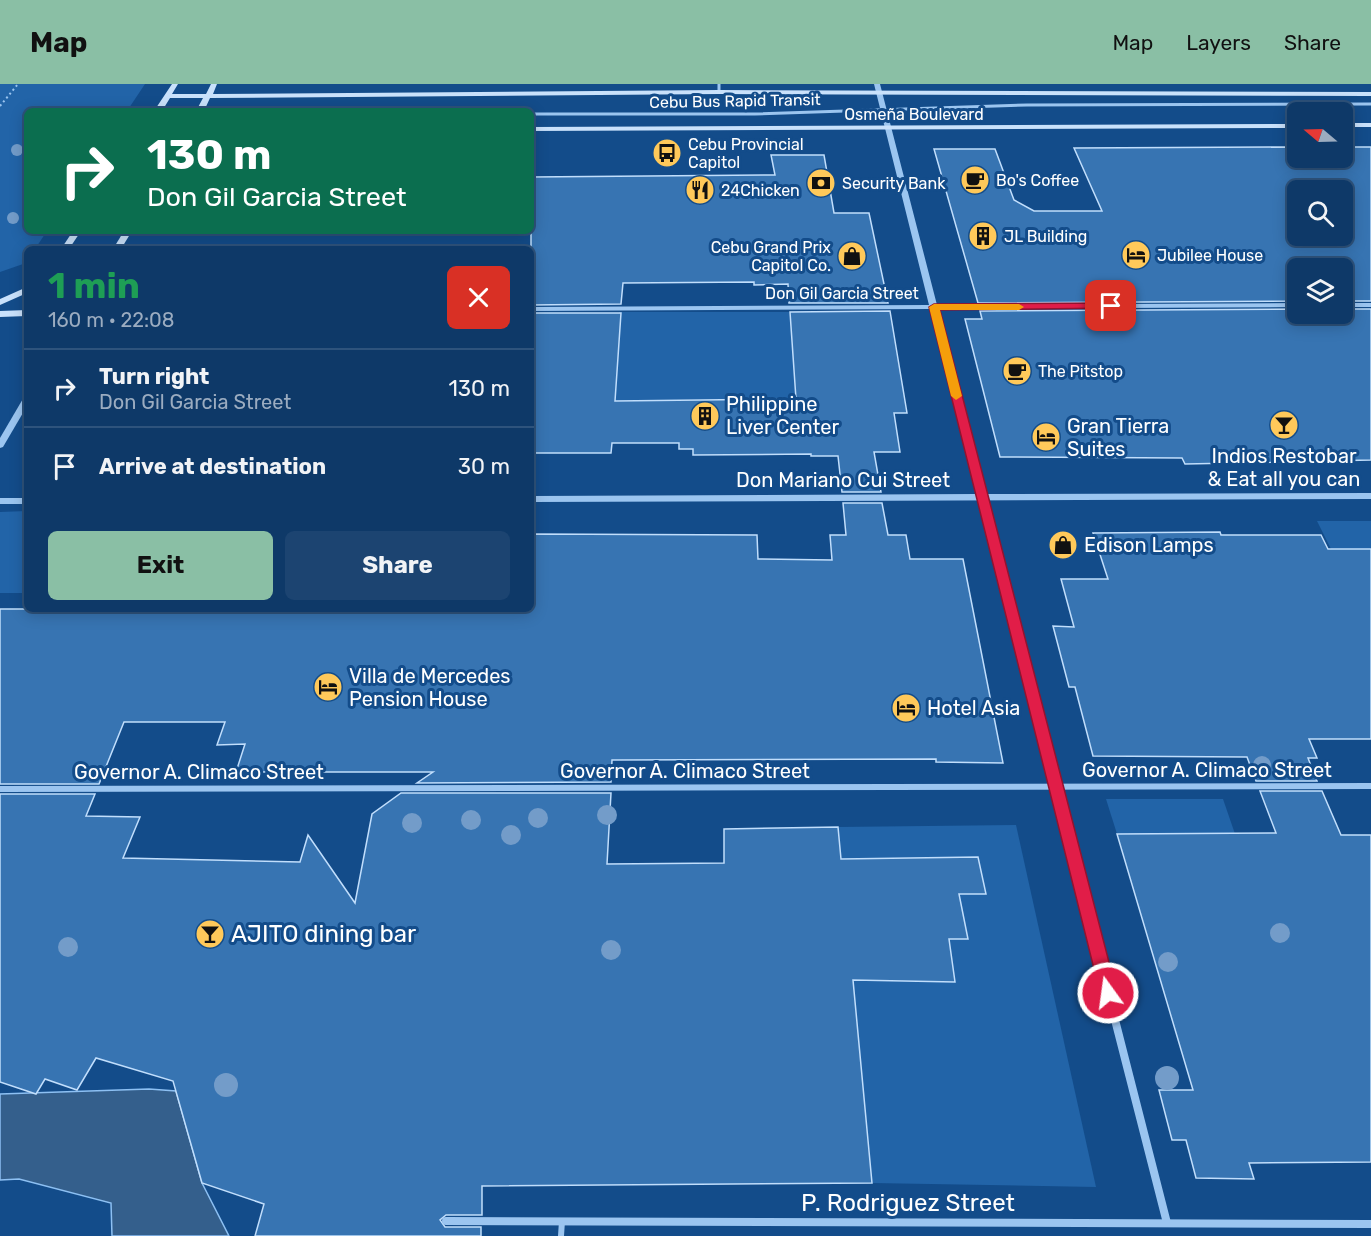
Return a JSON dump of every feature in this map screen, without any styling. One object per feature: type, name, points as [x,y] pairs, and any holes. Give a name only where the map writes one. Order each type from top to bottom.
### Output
[{"type":"main road","points":[[160,108],[175,84]]},
{"type":"main road","points":[[201,108],[214,84]]},
{"type":"main road","name":"Osmeña Boulevard","points":[[168,96],[719,88],[878,93],[1371,94]]},
{"type":"main road","points":[[1353,125],[1371,125]]},
{"type":"main road","name":"Osmeña Boulevard","points":[[534,129],[1287,126]]},
{"type":"main road","points":[[0,302],[24,291]]},
{"type":"main road","points":[[0,314],[24,313]]},
{"type":"street","points":[[877,84],[1167,1223]]},
{"type":"street","name":"Don Gil Garcia Street","points":[[534,309],[1287,305]]},
{"type":"street","points":[[1353,305],[1371,305]]},
{"type":"street","points":[[0,445],[24,404]]},
{"type":"street","name":"Don Mariano Cui Street","points":[[534,499],[1371,496]]},
{"type":"street","points":[[0,501],[24,501]]},
{"type":"street","name":"Governor A. Climaco Street","points":[[0,789],[1371,786]]},
{"type":"street","name":"P. Rodriguez Street","points":[[446,1221],[1371,1224]]},
{"type":"lane","name":"Cebu Bus Rapid Transit","points":[[534,114],[755,114],[1027,105],[1371,104]]},
{"type":"lane","points":[[561,1236],[562,1221]]},
{"type":"path","points":[[0,106],[18,84]]},
{"type":"shaded area","points":[[0,84],[145,84],[129,108],[24,108],[24,234],[45,234],[37,246],[24,246],[24,264],[0,272]]},
{"type":"shaded area","points":[[619,312],[790,312],[797,398],[615,401]]},
{"type":"shaded area","points":[[24,511],[24,593],[0,593],[0,512]]},
{"type":"shaded area","points":[[1317,521],[1371,521],[1371,549],[1331,549]]},
{"type":"shaded area","points":[[1106,799],[1223,799],[1235,834],[1117,834]]},
{"type":"shaded area","points":[[1016,825],[1096,1187],[872,1183],[838,827]]},
{"type":"shaded area","points":[[149,1089],[176,1091],[202,1183],[229,1236],[112,1236],[111,1203],[19,1179],[0,1180],[0,1094]]},
{"type":"building","points":[[1287,147],[1287,168],[1353,168],[1353,147],[1371,147],[1371,301],[1353,301],[1353,258],[1287,258],[1287,301],[978,303],[934,149],[995,149],[1014,200],[1034,211],[1102,211],[1074,148]]},
{"type":"building","points":[[771,155],[824,155],[834,213],[869,213],[888,303],[789,303],[788,284],[754,285],[754,282],[623,283],[621,304],[534,305],[534,246],[531,246],[531,234],[534,234],[534,177],[775,175]]},
{"type":"building","points":[[1287,309],[1287,324],[1353,324],[1353,309],[1371,309],[1371,460],[1185,464],[1182,458],[1000,457],[965,319],[982,319],[980,311]]},
{"type":"building","points":[[890,311],[907,413],[894,413],[900,452],[874,452],[881,492],[842,492],[838,456],[811,456],[811,454],[693,455],[693,449],[679,449],[679,443],[612,443],[611,453],[534,453],[534,313],[621,313],[615,401],[796,399],[790,312]]},
{"type":"building","points":[[843,503],[882,503],[888,535],[906,535],[910,559],[963,559],[1003,763],[936,762],[936,759],[612,760],[611,782],[417,783],[433,772],[236,772],[245,744],[217,745],[225,722],[124,722],[99,784],[0,784],[0,609],[24,609],[24,612],[534,612],[534,534],[757,535],[758,559],[832,560],[830,535],[846,535]]},
{"type":"building","points":[[1220,532],[1221,535],[1321,535],[1328,549],[1371,549],[1371,739],[1309,739],[1317,758],[1308,758],[1317,781],[1256,781],[1247,757],[1093,756],[1075,687],[1069,687],[1053,626],[1074,627],[1061,579],[1108,579],[1093,533]]},
{"type":"building","points":[[1260,791],[1322,791],[1341,835],[1371,835],[1371,1162],[1249,1163],[1254,1179],[1196,1178],[1186,1140],[1172,1140],[1159,1090],[1193,1090],[1117,834],[1276,833]]},
{"type":"building","points":[[401,793],[611,793],[607,864],[724,863],[724,829],[838,827],[841,859],[978,857],[986,894],[959,894],[968,939],[949,939],[955,982],[853,980],[872,1183],[482,1186],[482,1215],[446,1215],[440,1220],[445,1227],[481,1227],[481,1236],[255,1236],[264,1204],[202,1183],[173,1081],[96,1058],[77,1090],[45,1079],[36,1094],[0,1082],[0,794],[95,794],[86,816],[140,817],[123,858],[300,862],[308,835],[355,903],[372,814]]},
{"type":"slow traffic","points":[[956,396],[934,307],[1019,307]]},
{"type":"place","name":"Cebu Provincial Capitol","points":[[667,153]]},
{"type":"place","name":"Bo's Coffee","points":[[975,180]]},
{"type":"place","name":"Security Bank","points":[[821,183]]},
{"type":"place","name":"24Chicken","points":[[700,190]]},
{"type":"place","name":"JL Building","points":[[983,236]]},
{"type":"place","name":"Jubilee House","points":[[1136,255]]},
{"type":"place","name":"Cebu Grand Prix Capitol Co.","points":[[852,256]]},
{"type":"place","name":"The Pitstop","points":[[1017,371]]},
{"type":"place","name":"Philippine Liver Center","points":[[705,416]]},
{"type":"place","name":"Indios Restobar & Eat all you can","points":[[1284,425]]},
{"type":"place","name":"Gran Tierra Suites","points":[[1046,437]]},
{"type":"place","name":"Edison Lamps","points":[[1063,545]]},
{"type":"place","name":"Villa de Mercedes Pension House","points":[[328,687]]},
{"type":"place","name":"Hotel Asia","points":[[906,708]]},
{"type":"place","name":"AJITO dining bar","points":[[210,934]]},
{"type":"route","points":[[1108,993],[934,307],[1111,306]]}]
